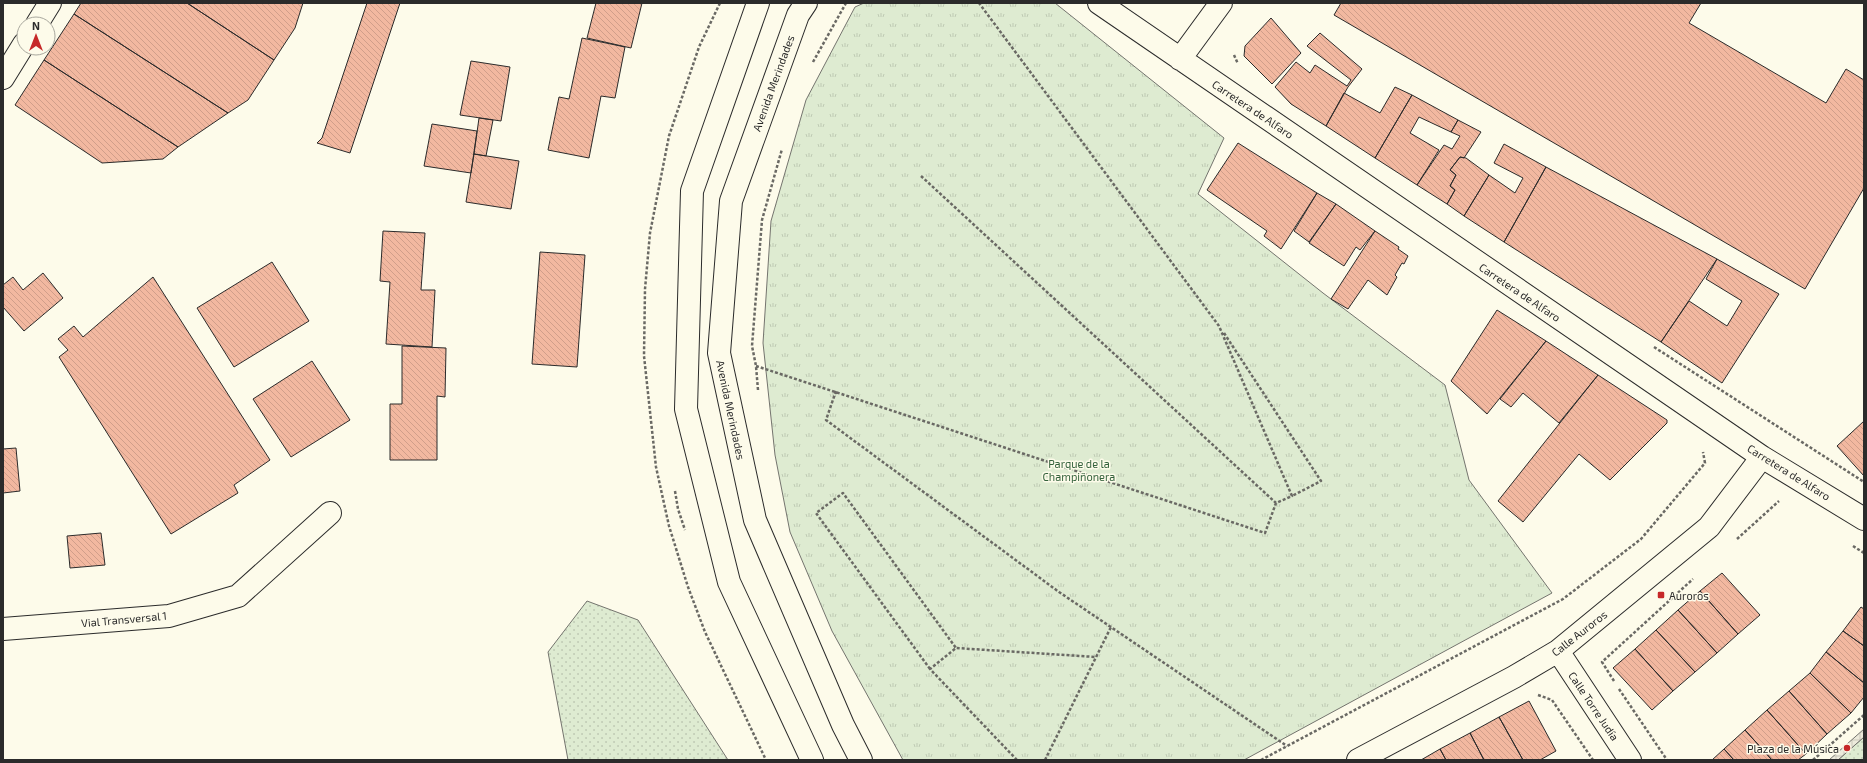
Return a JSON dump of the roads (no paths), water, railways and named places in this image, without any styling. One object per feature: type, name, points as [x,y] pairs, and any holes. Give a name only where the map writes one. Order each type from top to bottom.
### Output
[{"type":"street","points":[[42,16],[50,3]]},
{"type":"street","points":[[758,3],[692,191],[686,409],[729,582],[812,760]]},
{"type":"street","name":"Avenida Merindades","points":[[806,3],[798,15],[731,201],[719,353],[755,520],[843,725],[861,760]]},
{"type":"street","name":"Carretera de Alfaro","points":[[1100,3],[1762,457],[1864,519]]},
{"type":"street","points":[[1180,59],[1213,6]]},
{"type":"street","points":[[3,78],[17,56]]},
{"type":"street","name":"Calle Auroros","points":[[1358,760],[1514,678],[1558,651],[1709,527],[1762,457]]},
{"type":"street","name":"Vial Transversal 1","points":[[3,629],[169,616],[238,596],[330,513]]},
{"type":"street","name":"Calle Torre Judía","points":[[1558,651],[1630,760]]},
{"type":"place","name":"Auroros","points":[[1661,595]]},
{"type":"place","name":"Plaza de la Música","points":[[1847,748]]},
{"type":"park label","name":"Parque de la Champiñonera","points":[[1079,469]]}]
